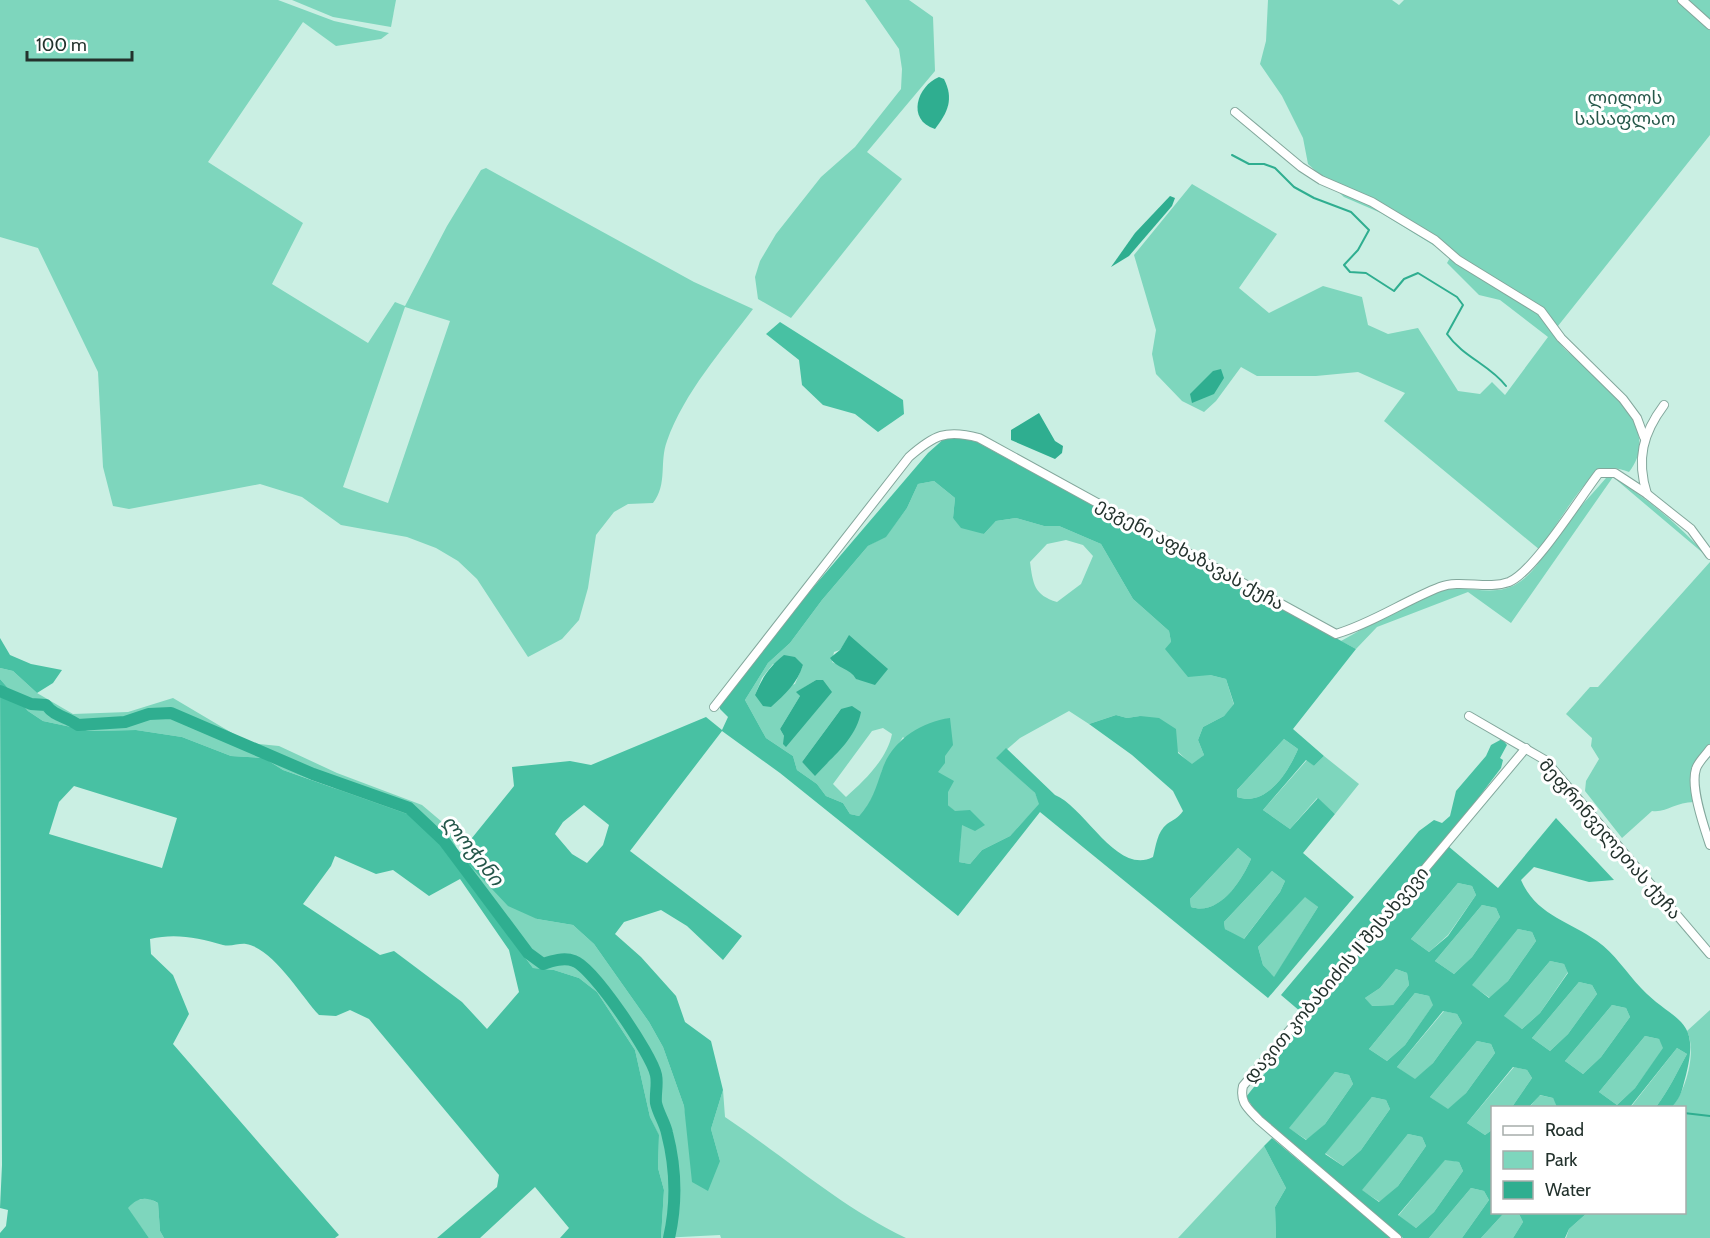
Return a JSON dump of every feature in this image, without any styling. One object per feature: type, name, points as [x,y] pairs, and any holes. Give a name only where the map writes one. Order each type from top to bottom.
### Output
[{"type":"street","points":[[1682,0],[1710,25]]},
{"type":"street","points":[[1235,112],[1311,174],[1372,202],[1435,240],[1458,260],[1541,311],[1581,359],[1623,399],[1637,418],[1644,437]]},
{"type":"street","points":[[1647,494],[1642,477],[1644,437],[1648,426],[1664,405]]},
{"type":"street","name":"ევგენი აფხაზავას ქუჩა","points":[[714,707],[909,457],[928,440],[944,434],[960,433],[979,438],[1336,634],[1360,627],[1443,586],[1493,585],[1510,582],[1531,563],[1599,473],[1614,473],[1647,494],[1691,529],[1710,555]]},
{"type":"street","name":"მეფრინველეთას ქუჩა","points":[[1469,716],[1545,760],[1710,954]]},
{"type":"street","name":"დავით კობახიძის II შესახვევი","points":[[1397,1238],[1259,1120],[1240,1097],[1243,1086],[1526,748]]},
{"type":"street","points":[[1710,749],[1696,768],[1695,778],[1697,801],[1710,845]]},
{"type":"green space","points":[[0,0],[278,0],[334,21],[389,33],[381,39],[336,46],[303,22],[208,162],[303,223],[272,284],[368,343],[395,302],[405,306],[447,226],[481,170],[486,168],[694,282],[753,309],[705,372],[674,423],[665,449],[658,496],[653,503],[628,504],[614,512],[596,535],[588,588],[579,620],[562,639],[528,657],[477,579],[458,561],[436,548],[407,537],[341,525],[302,497],[260,484],[129,509],[113,506],[103,467],[98,372],[38,248],[0,237]],"holes":[[[405,307],[450,321],[388,503],[343,487]]]},
{"type":"green space","points":[[292,0],[396,0],[391,27],[333,17]]},
{"type":"green space","points":[[865,0],[909,0],[933,17],[935,71],[867,152],[902,179],[791,318],[758,299],[755,277],[760,261],[776,234],[821,177],[855,147],[901,89],[902,69],[899,49]]},
{"type":"green space","name":"ლილოს სასაფლაო","points":[[1268,0],[1392,0],[1399,5],[1404,0],[1710,0],[1710,135],[1554,331],[1564,348],[1605,385],[1628,411],[1636,426],[1639,441],[1638,456],[1629,472],[1608,468],[1594,475],[1569,506],[1540,550],[1384,421],[1405,393],[1358,372],[1316,376],[1257,376],[1241,367],[1216,401],[1204,412],[1182,401],[1156,374],[1152,354],[1156,330],[1134,255],[1192,184],[1277,234],[1239,288],[1269,313],[1323,286],[1362,297],[1368,325],[1388,334],[1418,328],[1458,391],[1480,394],[1492,382],[1505,395],[1548,337],[1500,300],[1479,295],[1447,263],[1451,256],[1381,213],[1344,197],[1308,164],[1303,138],[1282,96],[1260,64],[1266,41]]},
{"type":"green space","points":[[1613,477],[1664,515],[1710,559]]},
{"type":"green space","points":[[1613,477],[1511,623],[1468,592],[1377,627],[1356,649],[1341,641],[1402,607],[1440,591],[1502,589],[1521,581],[1535,568],[1558,534],[1606,478]]},
{"type":"green space","points":[[934,481],[955,498],[953,518],[984,534],[996,521],[1016,518],[1044,526],[1059,526],[1101,544],[1133,599],[1169,631],[1171,642],[1210,675],[1226,679],[1234,705],[1224,716],[1203,727],[1198,740],[1204,755],[1192,765],[1140,716],[1127,718],[1116,715],[1089,724],[1069,711],[1020,738],[997,758],[1035,793],[1040,804],[1010,836],[982,850],[970,864],[959,862],[960,824],[958,817],[948,805],[947,794],[939,776],[926,759],[903,737],[882,770],[880,783],[867,807],[859,816],[850,814],[843,803],[826,796],[817,784],[797,770],[793,756],[766,738],[745,700],[768,663],[790,643],[822,600],[868,546],[886,536],[907,508],[918,484]],"holes":[[[1066,540],[1083,545],[1093,556],[1081,584],[1057,602],[1039,592],[1032,577],[1030,562],[1047,544]],[[849,636],[867,681],[857,679],[853,672],[832,662],[834,652],[840,650]],[[773,664],[803,665],[795,684],[755,695],[762,678]],[[816,680],[823,680],[784,736],[780,729],[800,696],[797,692]],[[841,709],[831,759],[815,775],[802,762]],[[883,728],[892,734],[880,760],[868,776],[846,797],[833,784],[872,731]]]},
{"type":"green space","points":[[1710,562],[1710,746],[1692,770],[1694,802],[1652,811],[1622,838],[1585,791],[1586,781],[1599,759],[1591,746],[1592,738],[1566,714],[1590,687],[1598,687]]},
{"type":"green space","points":[[0,668],[13,671],[37,693],[73,714],[128,712],[173,698],[249,743],[279,746],[337,773],[422,805],[448,827],[459,854],[537,919],[573,925],[594,944],[649,1022],[663,1047],[684,1106],[689,1136],[720,1161],[711,1129],[723,1090],[725,1117],[836,1197],[906,1238],[721,1238],[720,1235],[661,1238],[664,1190],[658,1168],[659,1136],[650,1117],[635,1050],[597,992],[579,978],[554,970],[533,968],[439,843],[332,787],[283,770],[264,758],[231,756],[182,737],[136,730],[90,731],[43,721],[28,711],[0,679]]},
{"type":"green space","points":[[1284,739],[1298,749],[1275,786],[1257,797],[1248,799],[1237,797],[1237,790]]},
{"type":"green space","points":[[1324,756],[1359,784],[1335,814],[1317,798],[1290,829],[1263,810],[1307,760],[1314,766]]},
{"type":"green space","points":[[1238,848],[1251,859],[1235,887],[1220,902],[1211,907],[1191,907],[1190,899]]},
{"type":"green space","points":[[1272,871],[1285,881],[1280,892],[1243,940],[1225,929],[1224,922]]},
{"type":"green space","points":[[1458,883],[1472,886],[1476,895],[1448,935],[1429,952],[1411,939]]},
{"type":"green space","points":[[1305,896],[1318,907],[1274,978],[1263,965],[1258,947]]},
{"type":"green space","points":[[1482,905],[1496,908],[1500,917],[1472,957],[1454,974],[1435,961]]},
{"type":"green space","points":[[1518,929],[1532,932],[1536,941],[1508,981],[1490,998],[1471,985]]},
{"type":"green space","points":[[1550,961],[1564,964],[1568,972],[1540,1013],[1522,1029],[1503,1017]]},
{"type":"green space","points":[[1396,969],[1407,973],[1409,985],[1393,1005],[1371,1006],[1365,998],[1380,988]]},
{"type":"green space","points":[[1579,982],[1592,985],[1597,994],[1568,1034],[1550,1051],[1532,1038]]},
{"type":"green space","points":[[1415,993],[1429,996],[1434,1004],[1405,1045],[1387,1061],[1369,1049]]},
{"type":"green space","points":[[1612,1005],[1626,1008],[1630,1017],[1601,1057],[1583,1074],[1565,1061]]},
{"type":"green space","points":[[1710,1010],[1710,1238],[1566,1238],[1569,1229],[1586,1214],[1686,1214],[1686,1106],[1673,1106],[1686,1081],[1690,1060],[1690,1039],[1687,1031]]},
{"type":"green space","points":[[1444,1011],[1457,1014],[1462,1023],[1433,1063],[1415,1080],[1397,1067]]},
{"type":"green space","points":[[1645,1036],[1659,1039],[1664,1048],[1635,1088],[1617,1105],[1599,1092]]},
{"type":"green space","points":[[1477,1041],[1491,1044],[1495,1053],[1466,1093],[1448,1110],[1430,1097]]},
{"type":"green space","points":[[1677,1048],[1687,1054],[1657,1106],[1632,1106]]},
{"type":"green space","points":[[1514,1067],[1527,1070],[1532,1078],[1513,1106],[1491,1106],[1491,1131],[1485,1135],[1467,1123]]},
{"type":"green space","points":[[1335,1072],[1349,1075],[1353,1084],[1325,1124],[1307,1140],[1288,1128]]},
{"type":"green space","points":[[1539,1095],[1553,1098],[1557,1106],[1531,1106]]},
{"type":"green space","points":[[1372,1097],[1386,1100],[1390,1109],[1361,1150],[1343,1166],[1325,1153]]},
{"type":"green space","points":[[1408,1134],[1422,1137],[1426,1146],[1398,1186],[1380,1202],[1361,1190]]},
{"type":"green space","points":[[1264,1146],[1286,1188],[1275,1207],[1276,1238],[1178,1238]]},
{"type":"green space","points":[[1445,1159],[1459,1162],[1463,1171],[1434,1212],[1416,1228],[1398,1216]]},
{"type":"green space","points":[[1471,1188],[1484,1191],[1489,1200],[1462,1238],[1429,1238]]},
{"type":"green space","points":[[148,1198],[158,1203],[160,1231],[164,1238],[149,1238],[127,1208],[137,1200]]},
{"type":"green space","points":[[1503,1214],[1519,1214],[1523,1222],[1513,1238],[1481,1238]]},
{"type":"shaded area","points":[[780,322],[903,400],[904,414],[878,432],[855,414],[823,405],[802,385],[799,360],[766,334]]},
{"type":"shaded area","points":[[954,436],[977,442],[1356,649],[1293,729],[1324,756],[1314,766],[1306,760],[1263,810],[1290,829],[1318,798],[1335,814],[1303,853],[1354,897],[1268,998],[1040,812],[958,916],[780,773],[722,731],[630,851],[742,936],[723,960],[687,926],[661,910],[624,922],[615,934],[641,957],[676,996],[685,1022],[711,1041],[723,1090],[711,1129],[720,1161],[708,1191],[692,1182],[684,1106],[663,1047],[649,1022],[594,944],[573,925],[537,919],[508,906],[459,854],[514,786],[512,767],[570,761],[591,765],[706,717],[722,730],[728,717],[720,706],[799,604],[928,453],[946,437]],"holes":[[[934,481],[955,498],[953,518],[961,528],[984,534],[996,521],[1016,518],[1044,526],[1059,526],[1101,544],[1133,599],[1169,631],[1171,642],[1165,649],[1188,677],[1210,675],[1226,679],[1234,704],[1224,716],[1203,727],[1198,740],[1204,755],[1192,764],[1178,753],[1176,729],[1159,718],[1140,716],[1127,718],[1116,715],[1089,724],[1132,755],[1173,791],[1183,811],[1161,831],[1153,857],[1140,860],[1127,857],[1114,849],[1078,812],[1055,795],[1006,748],[996,758],[1035,793],[1039,804],[1010,836],[982,850],[970,864],[959,862],[962,825],[975,831],[985,825],[970,810],[955,811],[948,805],[948,792],[954,781],[938,772],[953,745],[950,718],[928,724],[900,742],[887,760],[873,795],[859,816],[850,814],[843,803],[826,796],[817,784],[797,770],[793,756],[766,738],[745,700],[768,663],[790,643],[822,600],[868,546],[886,537],[907,508],[918,484]],[[1284,739],[1298,749],[1275,786],[1257,797],[1248,799],[1237,797],[1237,790]],[[584,805],[609,825],[603,845],[587,863],[572,854],[555,834],[563,822]],[[1238,848],[1251,859],[1235,887],[1220,902],[1211,907],[1201,908],[1191,907],[1190,899]],[[1272,871],[1285,881],[1280,892],[1244,939],[1225,929],[1224,922]],[[1305,897],[1318,907],[1274,977],[1263,965],[1258,947]]]},
{"type":"shaded area","points":[[0,638],[10,655],[31,664],[62,670],[53,683],[37,693],[13,671],[0,668]]},
{"type":"shaded area","points":[[0,679],[28,711],[43,721],[90,731],[136,730],[182,737],[231,756],[264,758],[283,770],[410,815],[439,843],[533,968],[554,970],[579,978],[597,992],[635,1050],[650,1117],[659,1135],[658,1168],[664,1190],[661,1238],[560,1238],[569,1228],[535,1187],[480,1238],[437,1238],[497,1187],[499,1175],[369,1019],[350,1010],[336,1016],[319,1015],[276,963],[256,947],[246,944],[226,945],[187,937],[169,936],[150,939],[151,954],[173,975],[189,1014],[173,1044],[339,1235],[335,1238],[164,1238],[160,1231],[158,1203],[145,1199],[138,1200],[128,1208],[149,1238],[0,1238],[0,1233],[6,1226],[8,1210],[0,1208],[2,1165]],"holes":[[[74,786],[177,818],[162,868],[49,834],[59,802]],[[335,856],[376,874],[393,870],[429,896],[460,879],[509,950],[519,992],[487,1029],[462,1002],[394,951],[380,955],[303,904],[331,866]]]},
{"type":"shaded area","points":[[1502,739],[1507,745],[1500,758],[1503,760],[1501,768],[1463,818],[1301,1012],[1281,995],[1419,831],[1434,820],[1442,823],[1450,816],[1456,791],[1486,756],[1491,745]]},
{"type":"shaded area","points":[[1556,818],[1614,880],[1589,882],[1534,867],[1521,880],[1527,892],[1544,909],[1603,946],[1641,988],[1682,1022],[1690,1041],[1690,1056],[1682,1088],[1673,1106],[1657,1106],[1687,1054],[1677,1048],[1631,1106],[1557,1106],[1553,1098],[1540,1095],[1530,1106],[1513,1106],[1532,1078],[1527,1070],[1513,1067],[1467,1123],[1485,1135],[1491,1131],[1491,1214],[1503,1214],[1481,1238],[1462,1238],[1489,1200],[1484,1191],[1471,1188],[1429,1238],[1403,1238],[1261,1119],[1246,1097],[1273,1063],[1277,1050],[1448,846],[1498,888]],"holes":[[[1458,883],[1472,886],[1476,895],[1448,936],[1429,952],[1411,939]],[[1482,905],[1496,908],[1500,917],[1472,957],[1454,974],[1435,961]],[[1518,929],[1532,932],[1536,941],[1508,981],[1489,998],[1472,985]],[[1550,961],[1564,964],[1568,973],[1540,1013],[1522,1029],[1504,1016]],[[1396,969],[1407,973],[1409,985],[1393,1005],[1372,1006],[1365,998],[1380,988]],[[1579,982],[1592,985],[1597,994],[1568,1034],[1550,1051],[1532,1038]],[[1415,993],[1429,996],[1433,1005],[1405,1045],[1387,1061],[1369,1049]],[[1612,1005],[1626,1008],[1630,1017],[1601,1057],[1583,1074],[1565,1061]],[[1443,1011],[1457,1014],[1462,1023],[1433,1063],[1415,1079],[1397,1067]],[[1645,1036],[1659,1039],[1663,1048],[1635,1088],[1617,1105],[1599,1092]],[[1477,1041],[1491,1044],[1495,1053],[1466,1093],[1448,1109],[1430,1097]],[[1335,1072],[1349,1075],[1353,1084],[1325,1124],[1306,1140],[1289,1128]],[[1372,1097],[1386,1100],[1390,1109],[1361,1150],[1343,1166],[1325,1154]],[[1408,1134],[1422,1137],[1426,1146],[1398,1186],[1379,1202],[1362,1190]],[[1445,1160],[1459,1162],[1463,1171],[1434,1212],[1416,1228],[1398,1215]]]},
{"type":"shaded area","points":[[1272,1138],[1391,1238],[1276,1238],[1275,1207],[1286,1188],[1264,1146]]},
{"type":"shaded area","points":[[1519,1214],[1586,1214],[1569,1229],[1565,1238],[1513,1238],[1523,1222]]},
{"type":"water","points":[[939,77],[944,79],[949,99],[946,111],[935,129],[926,125],[920,118],[918,103],[925,88]]},
{"type":"water","points":[[1170,196],[1175,198],[1172,206],[1129,256],[1111,267],[1135,233]]},
{"type":"water","points":[[1221,369],[1224,378],[1214,394],[1192,403],[1190,394],[1213,371]]},
{"type":"water","points":[[1039,413],[1055,441],[1063,446],[1062,453],[1055,459],[1011,440],[1011,430]]},
{"type":"water","points":[[849,635],[888,669],[875,685],[856,679],[830,658],[840,650]]},
{"type":"water","points":[[784,655],[795,657],[803,665],[790,688],[771,707],[763,706],[755,695],[766,673]]},
{"type":"water","points":[[816,680],[823,680],[832,692],[786,747],[783,744],[784,736],[780,729],[800,696],[796,692]]},
{"type":"water","points":[[852,706],[861,712],[854,731],[843,747],[815,776],[802,762],[841,709]]},
{"type":"waterway","points":[[1232,155],[1249,164],[1264,164],[1275,168],[1294,187],[1314,198],[1351,212],[1369,230],[1358,250],[1344,265],[1350,272],[1366,273],[1394,291],[1404,279],[1418,273],[1457,297],[1463,305],[1447,334],[1453,342],[1492,372],[1506,386]]},
{"type":"waterway","name":"ლოჭინი","points":[[0,691],[31,704],[46,705],[53,712],[78,725],[125,722],[149,714],[171,713],[313,774],[409,808],[444,841],[528,953],[543,964],[566,959],[583,967],[621,1013],[644,1050],[656,1075],[656,1103],[666,1129],[672,1159],[674,1199],[669,1238]]},
{"type":"waterway","points":[[1686,1113],[1710,1116]]}]
